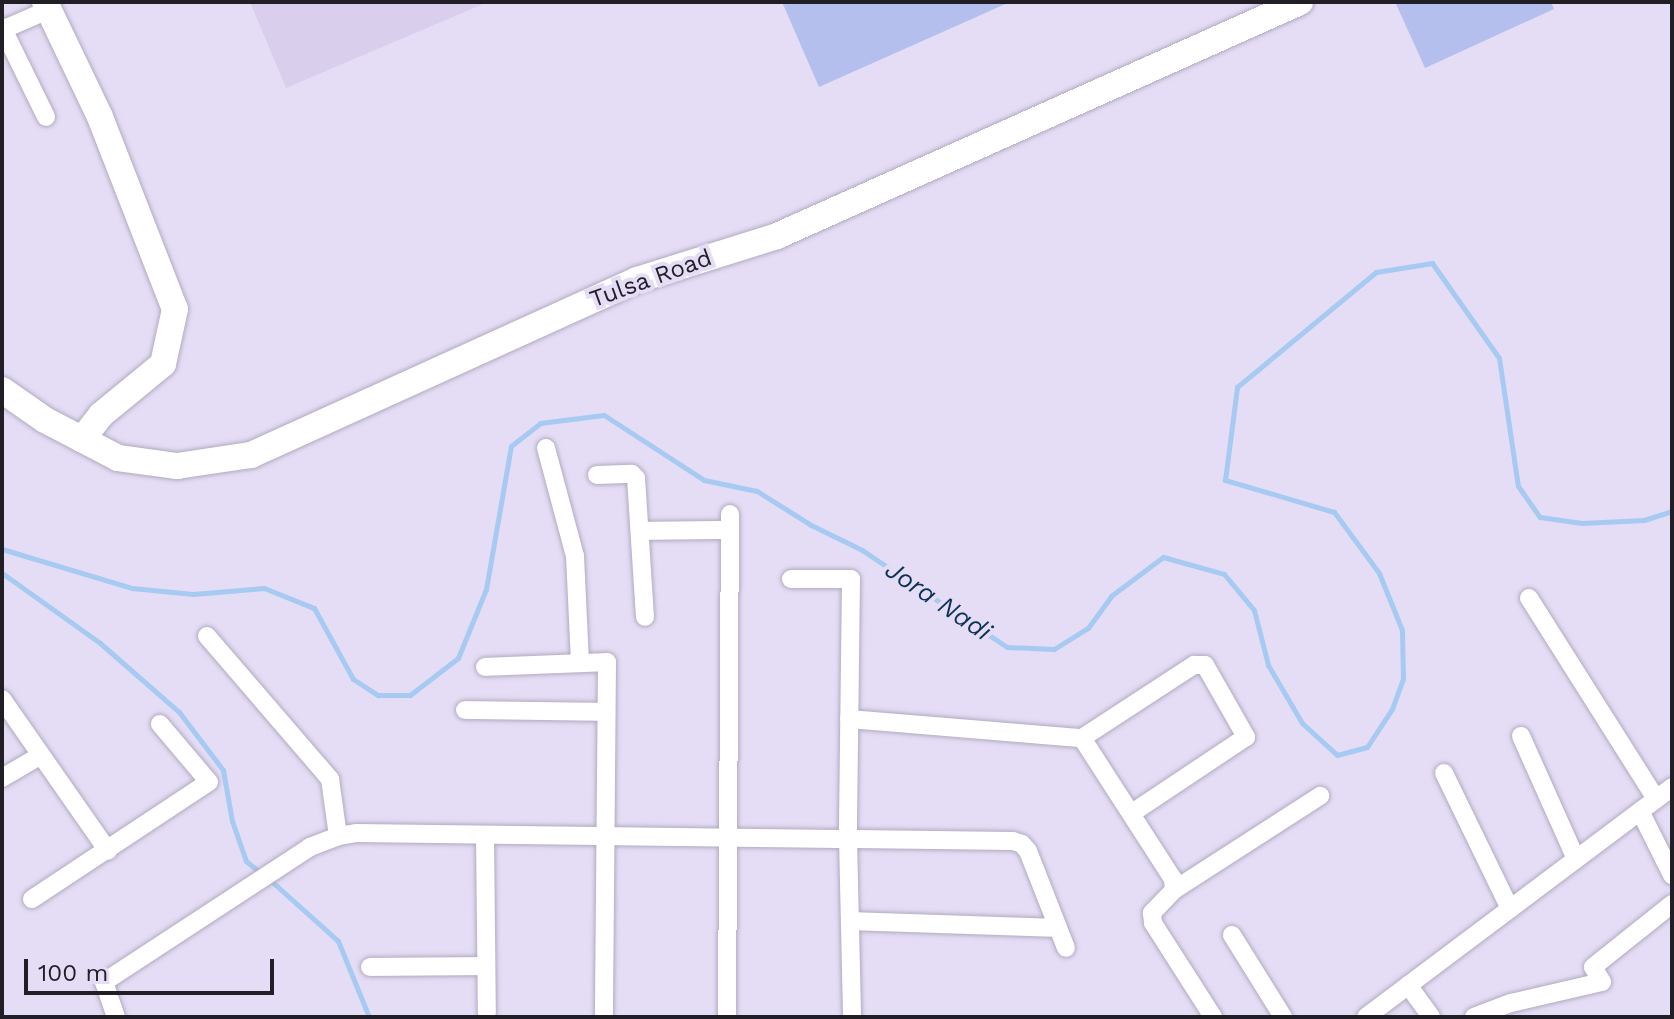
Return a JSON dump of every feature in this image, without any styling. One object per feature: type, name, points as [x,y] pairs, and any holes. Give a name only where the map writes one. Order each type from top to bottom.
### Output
[{"type":"street","name":"Tulsa Road","points":[[2,390],[118,458],[177,466],[251,455],[637,280],[777,236],[1300,2]]},
{"type":"street","points":[[46,117],[2,29],[46,6],[100,117],[175,309],[163,364],[101,415],[82,439]]},
{"type":"street","points":[[546,448],[565,525],[572,533],[574,545],[580,663]]},
{"type":"street","points":[[597,475],[632,474],[636,478],[637,527],[642,531],[730,522],[727,1017]]},
{"type":"street","points":[[642,531],[645,617]]},
{"type":"street","points":[[791,579],[851,579],[848,838],[852,1017]]},
{"type":"street","points":[[1529,598],[1656,799]]},
{"type":"street","points":[[207,636],[330,779],[335,790],[338,836]]},
{"type":"street","points":[[485,667],[607,662],[604,1017]]},
{"type":"street","points":[[849,719],[1082,738],[1194,665],[1205,665],[1245,731],[1244,741],[1132,813]]},
{"type":"street","points":[[2,699],[108,851]]},
{"type":"street","points":[[465,710],[606,712]]},
{"type":"street","points":[[32,899],[209,782],[160,724]]},
{"type":"street","points":[[1521,736],[1576,859]]},
{"type":"street","points":[[1082,738],[1173,879],[1174,890]]},
{"type":"street","points":[[2,778],[41,755]]},
{"type":"street","points":[[1444,773],[1510,909]]},
{"type":"street","points":[[1366,1017],[1672,787]]},
{"type":"street","points":[[1213,1017],[1153,923],[1152,913],[1174,890],[1320,796]]},
{"type":"street","points":[[1640,811],[1672,875]]},
{"type":"street","points":[[485,835],[487,1013]]},
{"type":"street","points":[[116,1017],[104,982],[220,903],[310,847],[338,836],[848,838],[1022,844],[1066,948]]},
{"type":"street","points":[[1474,1017],[1511,1003],[1602,982],[1593,967],[1672,904]]},
{"type":"street","points":[[850,921],[1058,928]]},
{"type":"street","points":[[1232,935],[1283,1017]]},
{"type":"street","points":[[370,967],[486,966]]},
{"type":"street","points":[[1408,985],[1431,1017]]},
{"type":"shaded area","points":[[250,2],[488,2],[286,88]]},
{"type":"building","points":[[782,2],[1010,2],[819,87]]},
{"type":"building","points":[[1551,2],[1554,9],[1425,68],[1396,4]]},
{"type":"waterway","name":"Jora Nadi","points":[[2,549],[132,588],[193,594],[264,588],[314,608],[353,679],[378,695],[410,695],[458,658],[486,589],[511,446],[540,423],[604,415],[704,480],[757,491],[811,525],[862,550],[1007,647],[1054,649],[1088,628],[1111,596],[1163,557],[1224,574],[1254,610],[1268,665],[1302,723],[1337,755],[1367,747],[1392,709],[1403,679],[1402,630],[1379,573],[1334,512],[1225,480],[1237,387],[1376,272],[1432,263],[1499,358],[1518,486],[1540,517],[1582,523],[1644,520],[1672,511]]},
{"type":"waterway","points":[[2,573],[100,643],[179,712],[223,770],[232,821],[246,861],[261,873]]},
{"type":"waterway","points":[[269,879],[338,941],[369,1017]]}]
